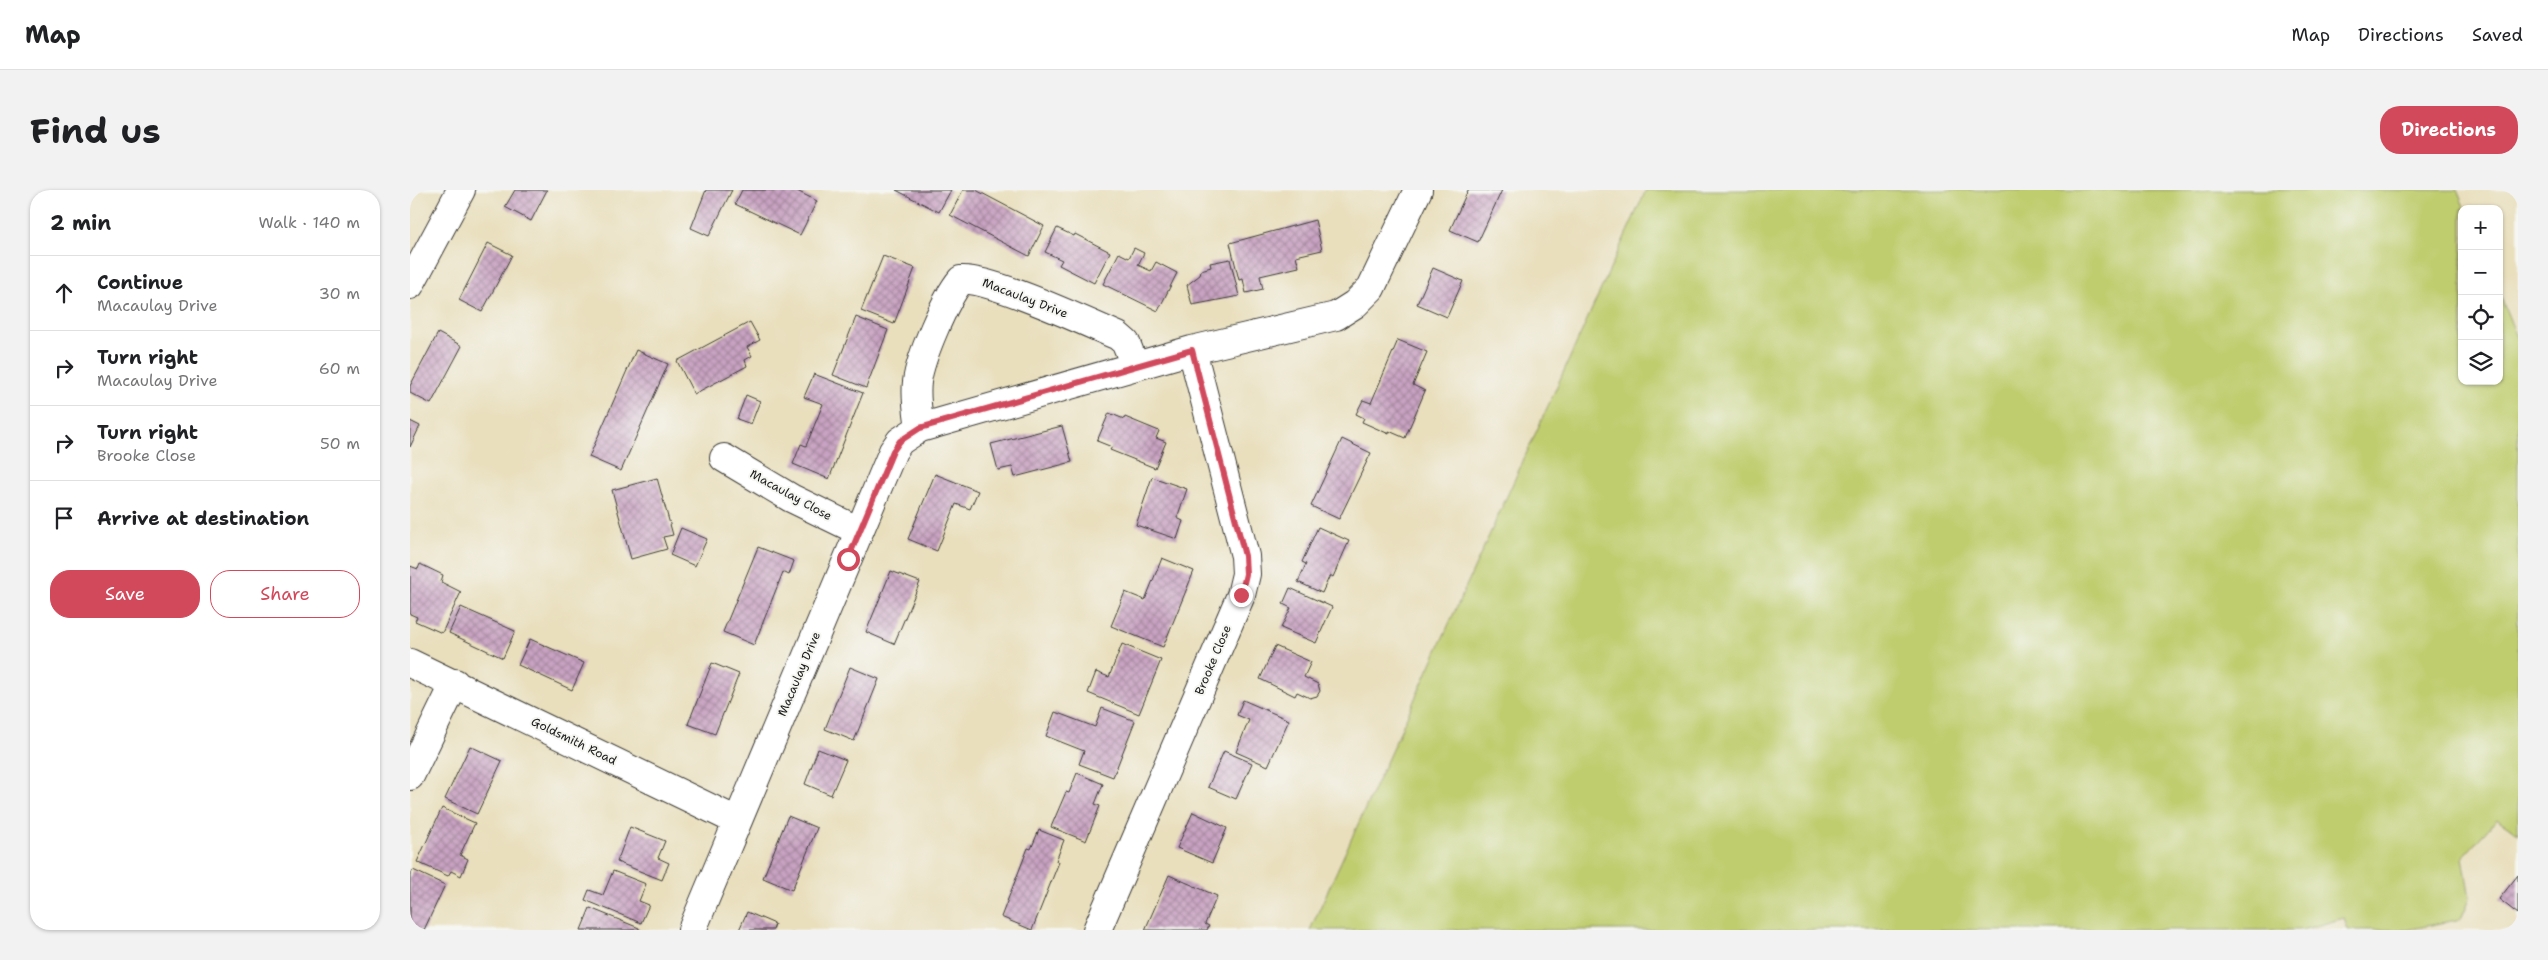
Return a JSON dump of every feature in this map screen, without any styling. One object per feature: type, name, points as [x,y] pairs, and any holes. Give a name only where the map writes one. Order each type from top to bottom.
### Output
[{"type":"street","points":[[410,285],[461,190]]},
{"type":"street","name":"Macaulay Drive","points":[[692,930],[893,451],[900,441],[920,428],[1136,366],[1192,350],[1336,316],[1355,304],[1371,288],[1418,190]]},
{"type":"street","name":"Macaulay Drive","points":[[920,428],[916,394],[920,373],[947,302],[961,280],[972,279],[996,287],[1118,336],[1126,343],[1136,366]]},
{"type":"street","name":"Brooke Close","points":[[1097,930],[1241,595],[1246,574],[1245,556],[1192,350]]},
{"type":"street","name":"Macaulay Close","points":[[724,458],[791,498],[859,531]]},
{"type":"street","name":"Goldsmith Road","points":[[410,663],[737,821]]},
{"type":"street","points":[[410,776],[455,684]]},
{"type":"green space","points":[[1646,190],[2457,190],[2463,205],[2458,205],[2458,385],[2503,385],[2503,303],[2518,340],[2518,833],[2497,819],[2463,857],[2470,898],[2461,919],[2407,930],[2348,930],[2344,918],[2302,930],[1310,930]]},
{"type":"building","points":[[515,190],[547,190],[531,221],[505,207]]},
{"type":"building","points":[[706,190],[732,190],[709,236],[691,228]]},
{"type":"building","points":[[742,190],[795,190],[817,201],[800,235],[735,204]]},
{"type":"building","points":[[896,190],[951,190],[939,212]]},
{"type":"building","points":[[963,190],[976,190],[1044,226],[1029,256],[950,215]]},
{"type":"building","points":[[1468,190],[1502,190],[1478,242],[1450,230]]},
{"type":"building","points":[[1315,220],[1322,250],[1296,256],[1299,267],[1260,276],[1263,289],[1246,293],[1243,279],[1239,280],[1230,243]]},
{"type":"building","points":[[1057,228],[1074,236],[1075,234],[1110,252],[1094,283],[1059,265],[1062,260],[1045,252]]},
{"type":"building","points":[[488,243],[512,255],[482,312],[459,300]]},
{"type":"building","points":[[1134,248],[1144,253],[1138,265],[1151,271],[1156,262],[1177,273],[1158,311],[1103,284],[1119,253],[1129,258]]},
{"type":"building","points":[[883,256],[915,268],[894,324],[861,311]]},
{"type":"building","points":[[1230,259],[1239,296],[1192,305],[1187,285],[1200,275],[1201,270],[1211,267],[1210,263]]},
{"type":"building","points":[[1433,268],[1463,281],[1447,317],[1417,304]]},
{"type":"building","points":[[856,317],[888,330],[866,388],[833,375]]},
{"type":"building","points":[[750,322],[760,340],[747,347],[752,356],[745,360],[747,366],[694,394],[677,361]]},
{"type":"building","points":[[438,333],[462,346],[431,404],[410,393],[410,386]]},
{"type":"building","points":[[1398,340],[1427,352],[1413,385],[1425,391],[1405,438],[1389,431],[1389,434],[1362,422],[1364,418],[1356,414],[1363,400],[1371,403]]},
{"type":"building","points":[[636,350],[668,364],[621,471],[589,457]]},
{"type":"building","points":[[814,374],[863,393],[829,479],[793,464],[801,444],[806,446],[823,404],[804,397]]},
{"type":"building","points":[[746,395],[760,401],[751,424],[737,419]]},
{"type":"building","points":[[1109,413],[1124,419],[1125,417],[1159,431],[1156,438],[1166,442],[1155,468],[1110,450],[1112,447],[1097,441]]},
{"type":"building","points":[[410,421],[420,426],[410,447]]},
{"type":"building","points":[[1062,426],[1072,462],[1015,477],[1012,467],[998,470],[991,444]]},
{"type":"building","points":[[1342,439],[1371,453],[1339,519],[1311,506]]},
{"type":"building","points":[[935,474],[978,491],[970,509],[956,504],[937,551],[908,539]]},
{"type":"building","points":[[1152,477],[1187,489],[1177,518],[1183,521],[1177,539],[1136,525]]},
{"type":"building","points":[[657,478],[673,535],[663,537],[667,549],[631,559],[612,490]]},
{"type":"building","points":[[1318,527],[1349,541],[1333,577],[1330,575],[1322,593],[1298,582],[1306,564],[1302,562]]},
{"type":"building","points":[[681,528],[707,539],[695,566],[670,555]]},
{"type":"building","points":[[758,547],[794,561],[789,575],[783,572],[754,645],[723,632]]},
{"type":"building","points":[[1162,558],[1194,571],[1163,647],[1111,626],[1125,592],[1145,600]]},
{"type":"building","points":[[420,564],[443,575],[441,582],[461,592],[442,633],[415,621],[417,617],[410,614],[410,566],[418,569]]},
{"type":"building","points":[[891,571],[920,582],[894,644],[866,632]]},
{"type":"building","points":[[1290,588],[1332,607],[1316,643],[1281,628],[1291,608],[1283,604]]},
{"type":"building","points":[[461,607],[515,631],[503,658],[449,633]]},
{"type":"building","points":[[530,639],[584,663],[572,690],[518,665]]},
{"type":"building","points":[[1122,644],[1161,660],[1139,714],[1088,693],[1096,672],[1109,677]]},
{"type":"building","points":[[1275,646],[1311,662],[1304,677],[1318,684],[1320,691],[1317,696],[1310,698],[1297,692],[1295,696],[1260,679]]},
{"type":"building","points":[[712,663],[739,674],[715,734],[688,724]]},
{"type":"building","points":[[850,667],[879,679],[854,741],[825,729]]},
{"type":"building","points":[[1243,700],[1289,720],[1268,766],[1236,752],[1249,720],[1237,715]]},
{"type":"building","points":[[1102,708],[1135,721],[1113,777],[1079,764],[1084,751],[1046,736],[1055,712],[1095,727]]},
{"type":"building","points":[[470,746],[502,761],[477,814],[445,799]]},
{"type":"building","points":[[818,749],[846,760],[831,795],[805,784]]},
{"type":"building","points":[[1224,751],[1252,763],[1236,799],[1208,787]]},
{"type":"building","points":[[1077,773],[1103,784],[1095,804],[1100,806],[1086,841],[1051,827],[1066,792],[1069,793]]},
{"type":"building","points":[[442,808],[475,823],[460,855],[468,859],[461,876],[451,871],[448,876],[417,862]]},
{"type":"building","points":[[1193,812],[1227,828],[1212,863],[1177,848]]},
{"type":"building","points":[[788,816],[817,828],[792,890],[763,878]]},
{"type":"building","points":[[630,827],[665,841],[658,858],[669,863],[662,880],[617,862]]},
{"type":"building","points":[[1039,830],[1064,840],[1056,861],[1059,862],[1032,930],[1001,917],[1028,848],[1031,849]]},
{"type":"building","points":[[413,870],[445,885],[424,930],[410,930],[410,876]]},
{"type":"building","points":[[613,871],[646,884],[639,901],[649,905],[641,923],[585,900],[589,890],[603,895]]},
{"type":"building","points":[[1169,875],[1217,896],[1205,924],[1209,926],[1207,930],[1145,930]]},
{"type":"building","points":[[2518,875],[2518,914],[2499,899]]},
{"type":"building","points":[[590,908],[639,928],[639,930],[581,930]]},
{"type":"building","points":[[747,912],[775,924],[773,930],[739,930]]},
{"type":"route","points":[[848,559],[893,451],[900,441],[920,428],[1192,350],[1245,556],[1246,574],[1241,595]]}]
